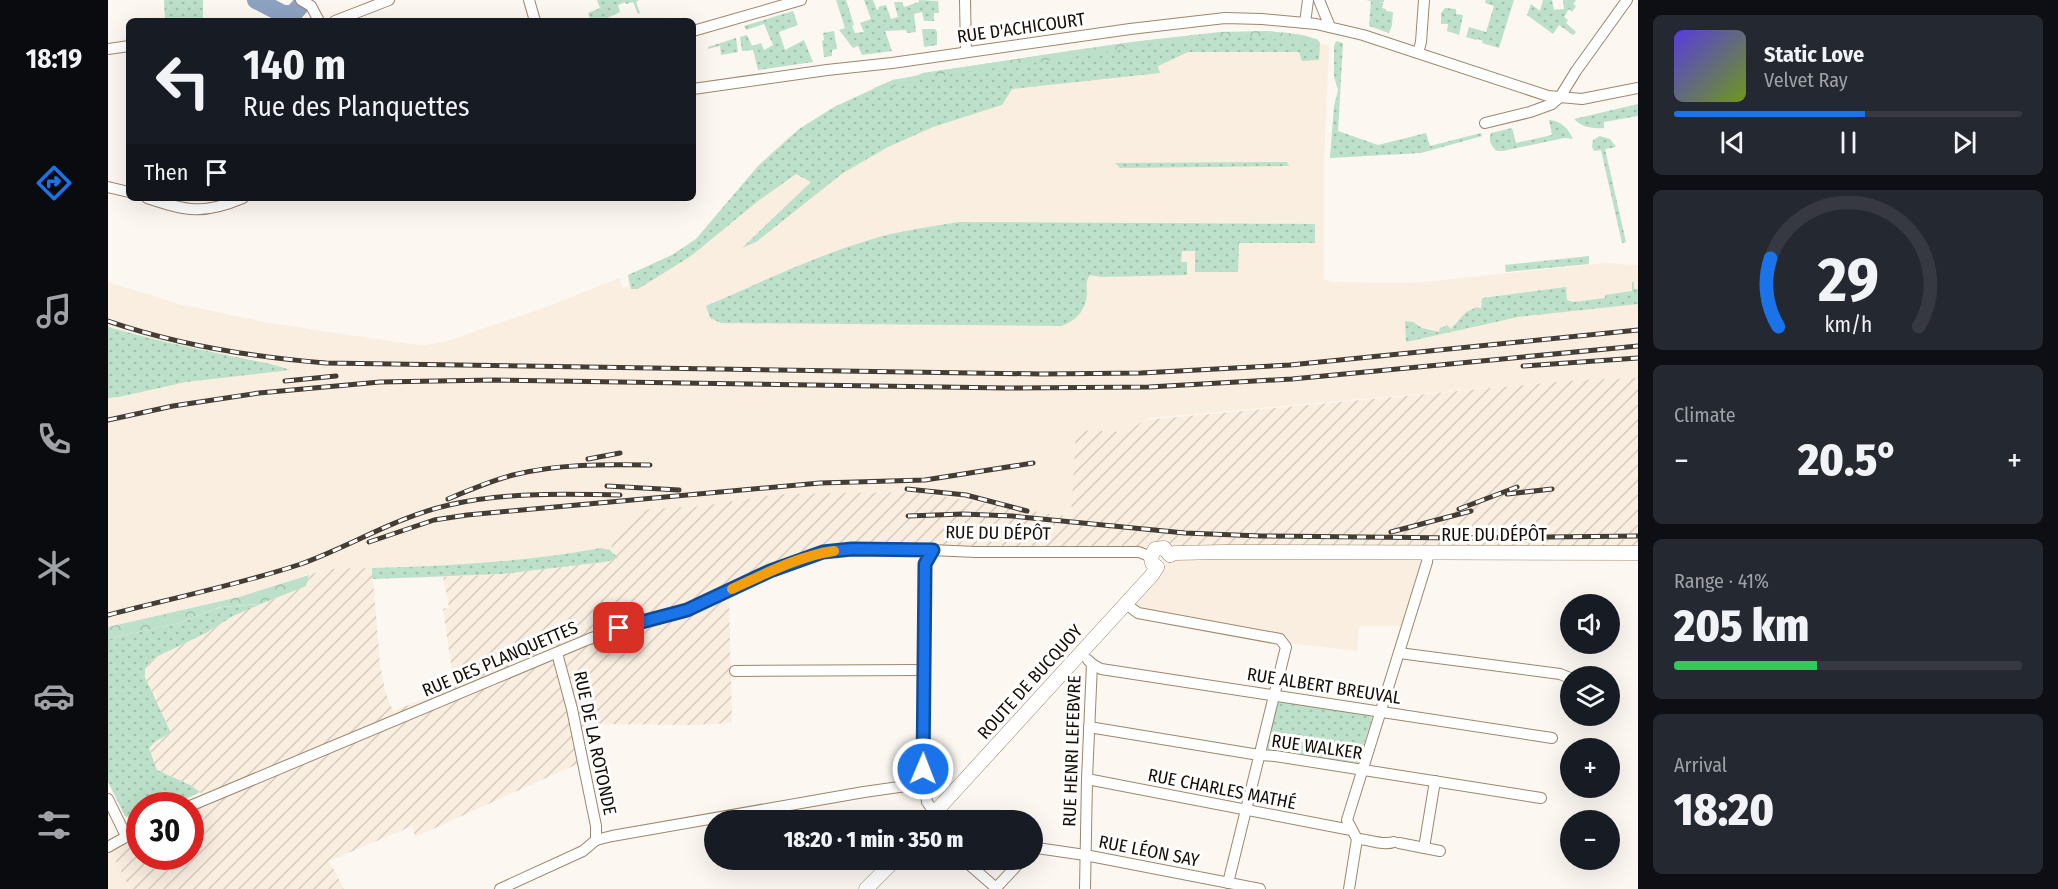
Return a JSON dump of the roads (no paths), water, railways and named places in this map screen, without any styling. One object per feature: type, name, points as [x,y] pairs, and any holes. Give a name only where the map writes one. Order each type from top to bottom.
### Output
[{"type":"main road","name":"RUE DU DÉPÔT","points":[[1154,562],[1153,551],[1158,548],[1167,550],[1170,555],[1223,552],[1638,553]]},
{"type":"main road","name":"ROUTE DE BUCQUOY","points":[[938,810],[1152,575],[1154,562]]},
{"type":"main road","points":[[872,887],[886,870]]},
{"type":"street","points":[[301,0],[311,6],[317,18]]},
{"type":"street","points":[[343,18],[389,0]]},
{"type":"street","points":[[529,0],[534,18]]},
{"type":"street","points":[[696,30],[801,0]]},
{"type":"street","points":[[965,0],[966,52]]},
{"type":"street","points":[[1305,23],[1308,0]]},
{"type":"street","points":[[1319,0],[1329,27]]},
{"type":"street","points":[[1418,52],[1421,42],[1424,0]]},
{"type":"street","points":[[1485,123],[1552,104],[1560,97],[1627,0]]},
{"type":"street","name":"RUE D'ACHICOURT","points":[[696,89],[1190,21],[1234,19],[1305,23],[1363,35],[1548,96],[1582,99],[1638,88]]},
{"type":"street","points":[[108,49],[126,46]]},
{"type":"street","points":[[108,187],[126,191]]},
{"type":"street","points":[[156,201],[177,208],[196,210],[217,208],[235,201]]},
{"type":"street","name":"RUE DES PLANQUETTES","points":[[204,800],[619,628],[687,610],[770,571],[823,552],[852,549],[933,550]]},
{"type":"street","name":"RUE DU DÉPÔT","points":[[930,810],[923,769],[925,564],[933,550],[1139,552],[1154,562]]},
{"type":"street","points":[[1349,889],[1354,834],[1347,820],[1428,553]]},
{"type":"street","points":[[1126,604],[1138,613],[1280,639],[1286,647],[1228,883]]},
{"type":"street","name":"RUE DE LA ROTONDE","points":[[557,653],[572,709],[596,826],[596,840]]},
{"type":"street","points":[[1399,653],[1560,674]]},
{"type":"street","name":"RUE HENRI LEFEBVRE","points":[[1081,654],[1092,664],[1085,889]]},
{"type":"street","name":"RUE ALBERT BREUVAL","points":[[1092,664],[1101,669],[1552,738]]},
{"type":"street","points":[[735,671],[924,670]]},
{"type":"street","name":"RUE WALKER","points":[[1089,727],[1541,798]]},
{"type":"street","name":"RUE CHARLES MATHÉ","points":[[1087,779],[1246,810],[1354,834],[1387,844],[1396,843],[1440,851]]},
{"type":"street","points":[[1424,848],[1435,781]]},
{"type":"street","points":[[500,889],[583,851],[596,840],[864,792],[906,786],[925,787]]},
{"type":"street","points":[[108,799],[126,836],[108,847]]},
{"type":"street","name":"RUE LÉON SAY","points":[[1043,849],[1260,889]]},
{"type":"street","points":[[975,870],[996,889],[1013,870]]},
{"type":"waterway","points":[[256,0],[283,14],[293,14],[302,4]]},
{"type":"railway","points":[[108,321],[161,337],[216,349],[326,363],[1042,374],[1141,373],[1290,365],[1638,330]]},
{"type":"railway","points":[[108,420],[173,406],[259,393],[380,382],[494,380],[1006,388],[1149,387],[1292,379],[1638,346]]},
{"type":"railway","points":[[1523,366],[1638,358]]},
{"type":"railway","points":[[285,381],[336,376]]},
{"type":"railway","points":[[588,459],[620,453]]},
{"type":"railway","points":[[369,542],[434,520],[467,515],[820,483],[925,480],[1033,463]]},
{"type":"railway","points":[[448,499],[496,480],[530,471],[581,466],[650,465]]},
{"type":"railway","points":[[607,486],[679,490]]},
{"type":"railway","points":[[1459,509],[1517,487]]},
{"type":"railway","points":[[907,489],[966,495],[1027,511]]},
{"type":"railway","points":[[1507,494],[1552,489]]},
{"type":"railway","points":[[108,615],[277,572],[320,557],[392,524],[449,505],[513,496],[620,495]]},
{"type":"railway","points":[[1391,532],[1471,511]]},
{"type":"railway","points":[[908,516],[963,514],[1012,516],[1185,533],[1261,536],[1458,538],[1638,536]]}]
